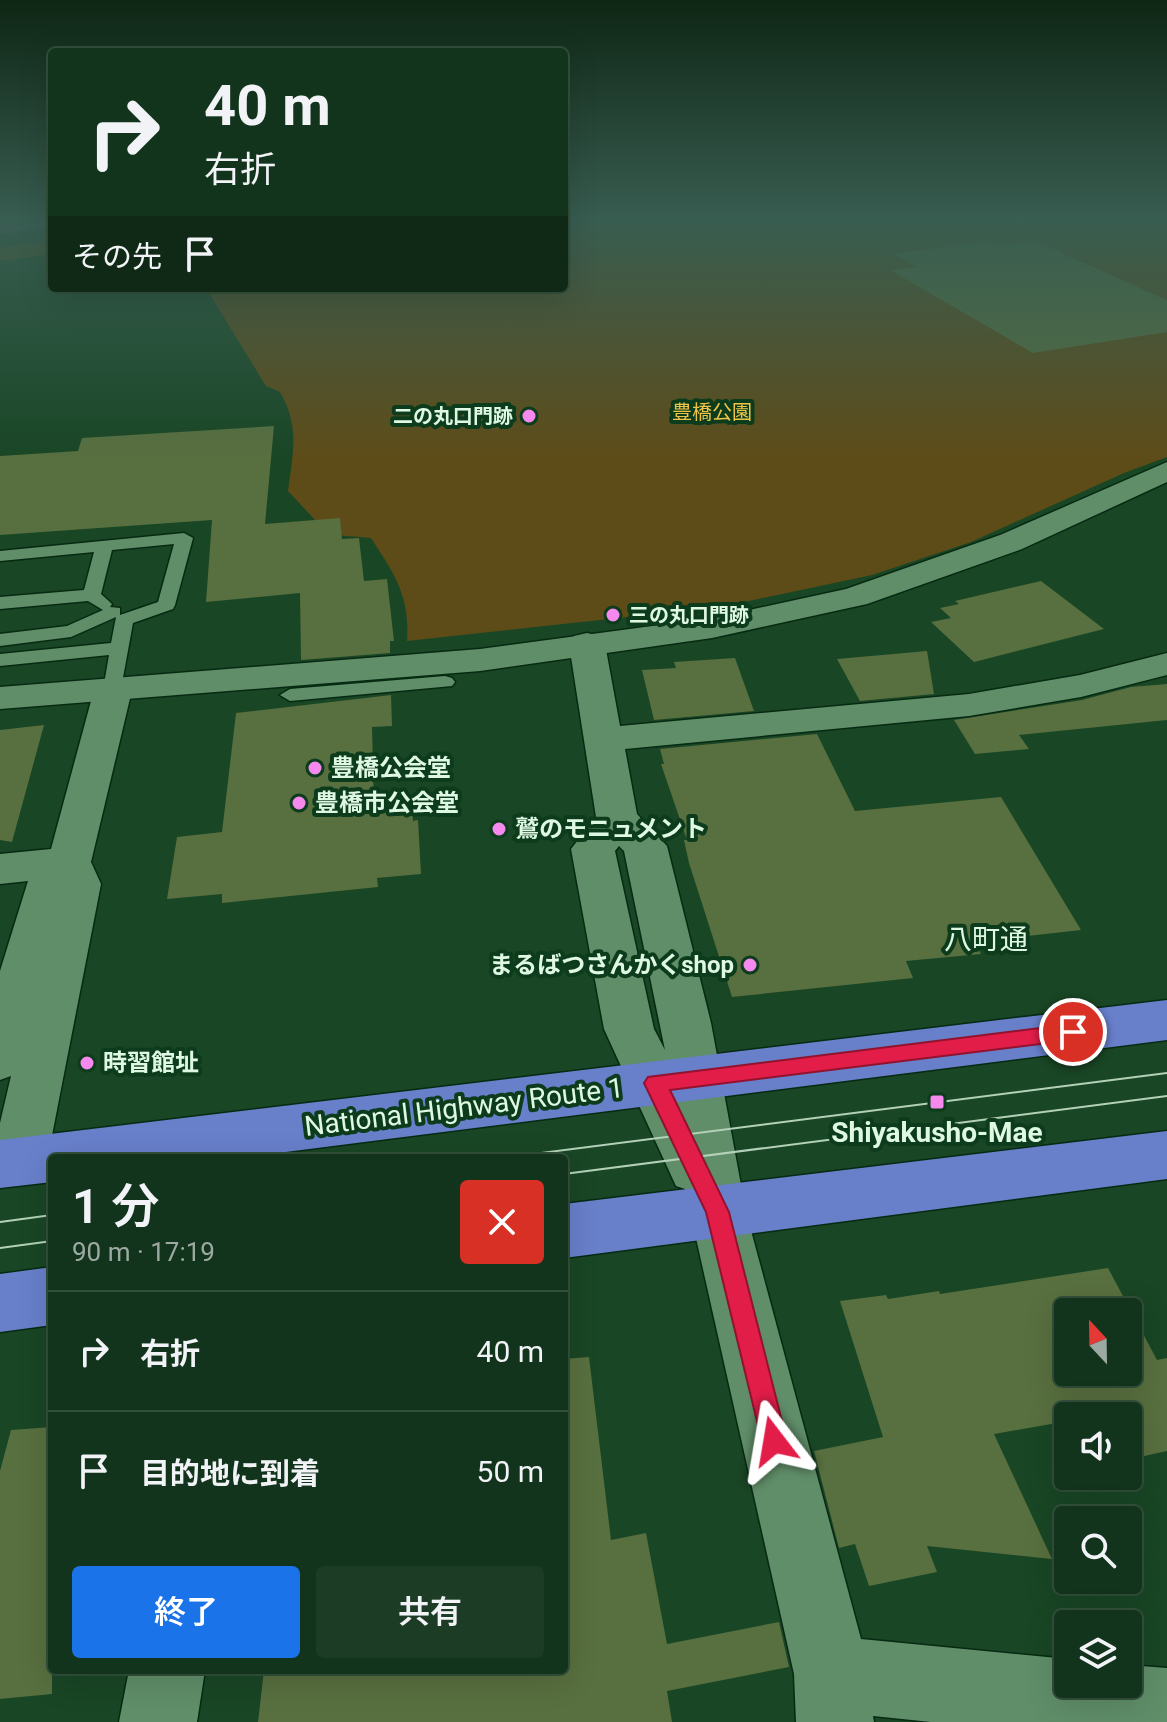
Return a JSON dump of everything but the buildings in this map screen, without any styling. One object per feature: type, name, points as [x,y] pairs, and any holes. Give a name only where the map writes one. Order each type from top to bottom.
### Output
[{"type":"highway","name":"National Highway Route 1","points":[[75,1154],[1167,1020]]},
{"type":"highway","points":[[568,1231],[1167,1155]]},
{"type":"highway","name":"National Highway Route 1","points":[[9,1162],[48,1157]]},
{"type":"highway","points":[[0,1303],[48,1297]]},
{"type":"street","points":[[0,698],[480,660],[712,628],[855,597],[1011,542],[1167,471]]},
{"type":"street","points":[[587,644],[617,819],[593,849],[629,1029],[676,1081],[717,1212],[834,1698],[1167,1707]]},
{"type":"street","points":[[603,739],[969,705],[1081,686],[1167,664]]},
{"type":"street","points":[[0,1059],[47,887],[69,862],[113,690]]},
{"type":"street","points":[[0,869],[69,862]]},
{"type":"street","points":[[9,1162],[79,884],[69,862]]},
{"type":"street","points":[[158,1722],[166,1674]]},
{"type":"lane","points":[[0,556],[184,538],[166,605],[71,631],[0,640]]},
{"type":"lane","points":[[92,595],[104,546]]},
{"type":"lane","points":[[0,603],[92,595],[118,616],[119,648],[113,690]]},
{"type":"lane","points":[[0,660],[119,648]]},
{"type":"lane","points":[[290,695],[446,689],[480,660]]},
{"type":"green space","name":"豊橋公園","points":[[213,299],[1167,299],[1167,457],[1124,473],[971,542],[872,575],[720,607],[407,641],[406,611],[399,586],[371,538],[336,535],[317,522],[288,491],[293,428],[280,392],[266,386]]},
{"type":"tram line","points":[[534,1154],[1167,1073]]},
{"type":"tram line","points":[[568,1173],[1167,1096]]},
{"type":"tram line","points":[[0,1222],[48,1216]]},
{"type":"tram line","points":[[0,1248],[48,1242]]},
{"type":"place","name":"二の丸口門跡","points":[[529,416]]},
{"type":"place","name":"三の丸口門跡","points":[[613,615]]},
{"type":"place","name":"豊橋公会堂","points":[[315,768]]},
{"type":"place","name":"豊橋市公会堂","points":[[299,803]]},
{"type":"place","name":"鷲のモニュメント","points":[[499,829]]},
{"type":"place","name":"まるばつさんかくshop","points":[[750,965]]},
{"type":"place","name":"時習館址","points":[[87,1063]]},
{"type":"place","name":"Shiyakusho-Mae","points":[[937,1102]]},
{"type":"district","name":"八町通","points":[[986,939]]},
{"type":"route","points":[[774,1441],[717,1212],[655,1083],[1073,1032]]}]
